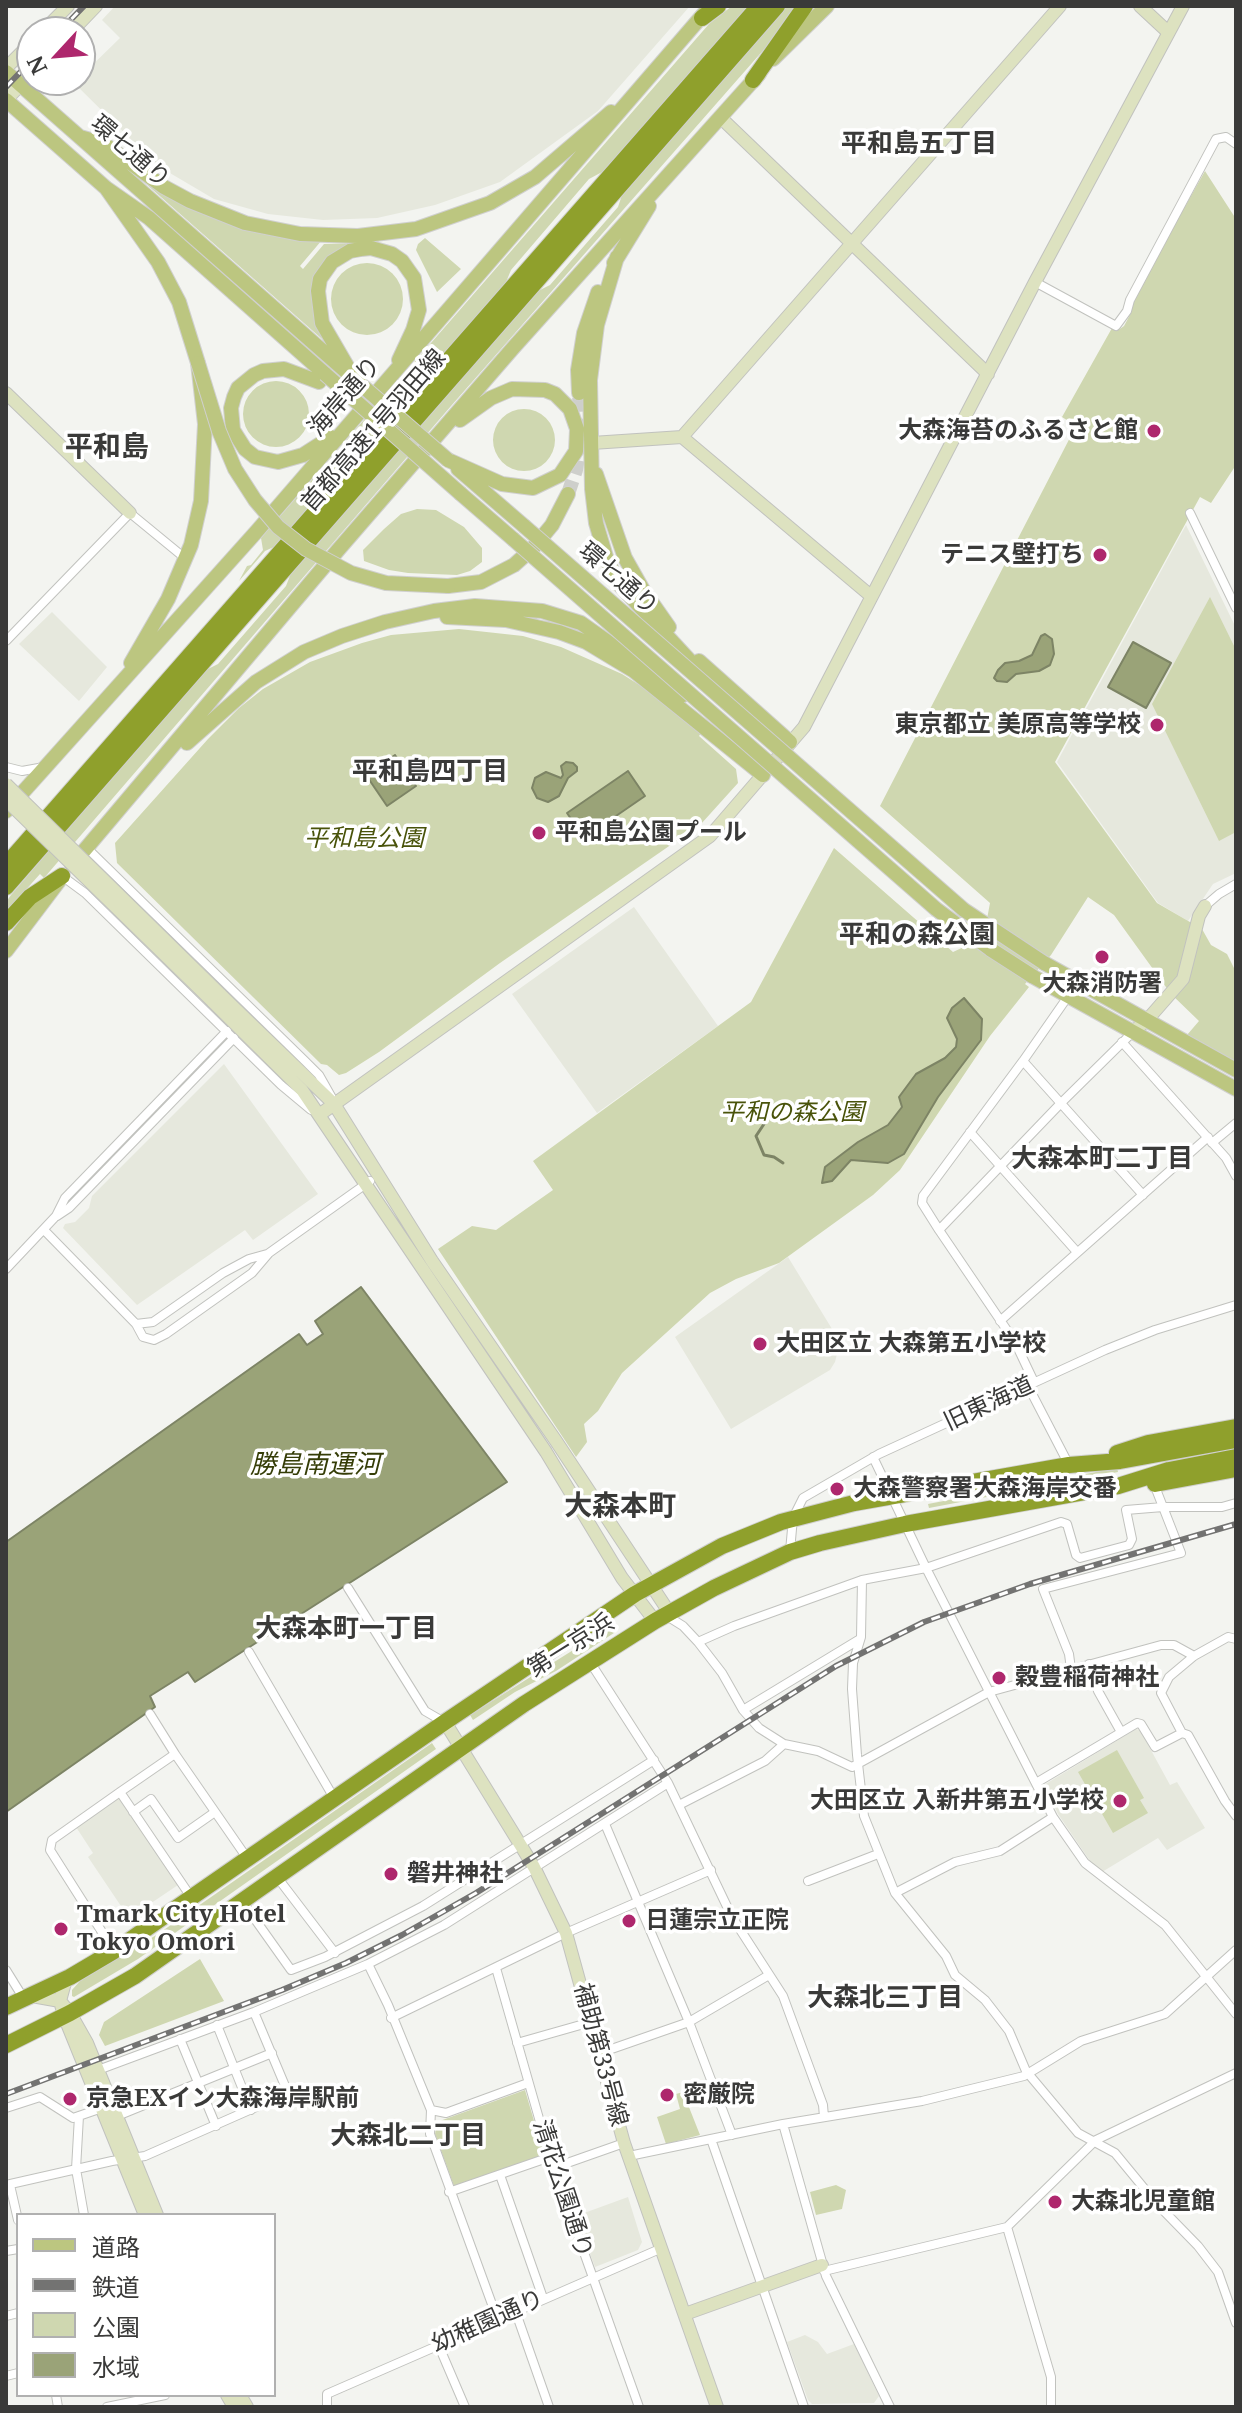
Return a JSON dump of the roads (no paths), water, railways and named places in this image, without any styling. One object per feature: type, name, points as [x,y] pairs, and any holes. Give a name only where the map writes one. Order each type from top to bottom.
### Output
[{"type":"highway","points":[[706,12],[718,6]]},
{"type":"highway","name":"首都高速1号羽田線","points":[[6,865],[759,6]]},
{"type":"highway","name":"首都高速1号羽田線","points":[[6,887],[777,6]]},
{"type":"highway","points":[[753,80],[805,6]]},
{"type":"highway","points":[[183,648],[259,576]]},
{"type":"highway","points":[[6,923],[30,897],[62,876]]},
{"type":"highway","points":[[1075,1464],[1148,1443],[1236,1427]]},
{"type":"highway","name":"第一京浜","points":[[6,2007],[66,1979],[114,1951],[635,1594],[722,1546],[793,1518],[892,1496],[1236,1440]]},
{"type":"highway","name":"第一京浜","points":[[6,2045],[40,2028],[65,2010],[135,1976],[461,1747],[663,1616],[714,1588],[790,1552],[905,1524],[1118,1486],[1169,1470],[1236,1457]]},
{"type":"highway","points":[[1118,1486],[1154,1484],[1236,1469]]},
{"type":"highway","points":[[6,2033],[40,2028]]},
{"type":"main road","points":[[6,951],[62,876],[143,784],[328,561],[670,172],[753,80],[827,6]]},
{"type":"main road","name":"海岸通り","points":[[6,811],[218,576],[706,12]]},
{"type":"main road","points":[[80,137],[104,144],[164,187],[190,201],[245,223],[273,230],[329,236],[390,233],[441,222],[512,191],[535,177],[577,143],[654,73]]},
{"type":"main road","name":"環七通り","points":[[33,96],[338,359],[359,383],[448,460],[475,477],[524,526],[964,910],[1044,963],[1236,1070]]},
{"type":"main road","name":"環七通り","points":[[6,100],[106,188],[149,218],[322,378],[380,423],[936,909],[1032,976],[1236,1089]]},
{"type":"main road","points":[[579,393],[581,351],[589,314],[617,257],[670,172]]},
{"type":"main road","points":[[106,188],[158,262],[179,302],[219,431],[235,469],[278,527],[306,549],[351,573],[386,583],[448,586],[481,582],[514,565],[533,548],[552,525],[568,494]]},
{"type":"main road","points":[[338,359],[319,312],[320,279],[332,262],[350,251],[371,248],[392,254],[409,269],[420,301],[413,330],[390,378]]},
{"type":"main road","points":[[617,257],[592,352],[592,489],[596,523],[613,573],[633,600],[732,707]]},
{"type":"main road","points":[[122,679],[168,599],[186,559],[199,509],[205,424],[198,363]]},
{"type":"main road","points":[[322,378],[284,369],[263,371],[245,381],[234,397],[231,419],[233,430],[245,449],[266,461],[290,460],[316,447],[353,420]]},
{"type":"main road","points":[[440,434],[491,398],[512,389],[545,390],[555,394],[570,409],[577,429],[576,451],[567,468],[552,481],[523,488],[475,477]]},
{"type":"main road","points":[[593,466],[625,558],[655,608],[706,668],[790,742]]},
{"type":"main road","points":[[143,784],[216,716],[279,666],[304,652],[342,636],[407,617],[475,606],[542,611],[572,620],[590,629],[720,720]]},
{"type":"main road","points":[[407,617],[506,620],[559,632],[586,642],[634,671],[763,775]]},
{"type":"street","points":[[682,437],[1060,6]]},
{"type":"street","points":[[1140,6],[1168,32]]},
{"type":"street","points":[[319,1115],[710,836],[804,727],[1035,282],[1183,6]]},
{"type":"street","points":[[720,117],[988,374]]},
{"type":"street","points":[[1035,282],[1116,326],[1127,311],[1216,139],[1226,137],[1236,144]]},
{"type":"street","points":[[7,395],[130,513],[186,559]]},
{"type":"street","points":[[592,443],[682,437],[871,596]]},
{"type":"street","points":[[6,641],[130,513]]},
{"type":"street","points":[[1190,513],[1236,608]]},
{"type":"street","points":[[6,767],[22,771],[47,767]]},
{"type":"street","points":[[6,784],[302,1090],[546,1452],[602,1546],[635,1594],[663,1616],[683,1626],[698,1642],[722,1673],[743,1710],[759,1728],[784,1744],[818,1751],[852,1767],[989,1692],[1166,1644],[1194,1656]]},
{"type":"street","points":[[6,800],[216,998],[334,1104]]},
{"type":"street","points":[[87,848],[319,1075],[432,1261],[556,1441],[650,1586],[663,1616]]},
{"type":"street","points":[[62,876],[85,893],[295,1098],[319,1115]]},
{"type":"street","points":[[939,1230],[1061,1103],[1148,1019],[1183,979],[1199,916],[1205,906],[1236,884]]},
{"type":"street","points":[[1069,995],[923,1196],[922,1203],[1015,1342],[1031,1384],[1075,1464]]},
{"type":"street","points":[[6,1269],[56,1216],[69,1208],[230,1035]]},
{"type":"street","points":[[1122,1042],[1210,1140],[1236,1176]]},
{"type":"street","points":[[1023,1061],[1143,1195]]},
{"type":"street","points":[[1000,1321],[1143,1195],[1210,1140],[1236,1123]]},
{"type":"street","points":[[970,1132],[1077,1252]]},
{"type":"street","points":[[44,1230],[136,1324],[143,1337],[148,1340],[161,1338],[252,1273],[269,1253],[378,1175]]},
{"type":"street","points":[[136,1324],[153,1322],[223,1273],[249,1259],[269,1253]]},
{"type":"street","name":"旧東海道","points":[[793,1518],[809,1492],[873,1457],[1143,1335],[1236,1305]]},
{"type":"street","points":[[873,1457],[1053,1817],[1085,1863],[1165,1925],[1236,2014]]},
{"type":"street","points":[[1071,1669],[1069,1654],[1043,1589],[1181,1553],[1154,1484]]},
{"type":"street","points":[[698,1642],[862,1580],[926,1568],[1061,1522],[1067,1524],[1076,1556],[1081,1558],[1130,1545],[1128,1509],[1222,1507],[1236,1503]]},
{"type":"street","points":[[790,1552],[793,1518]]},
{"type":"street","points":[[862,1580],[860,1639],[853,1663],[852,1689],[858,1764],[864,1816],[895,1893],[946,1956],[955,1975],[985,2000],[1009,2031],[1028,2074],[1078,2133],[1096,2140],[1123,2160],[1157,2204],[1198,2246],[1218,2272],[1236,2323]]},
{"type":"street","points":[[348,1588],[425,1711],[445,1722]]},
{"type":"street","points":[[1236,1639],[1228,1637],[1178,1667],[1163,1685],[1161,1693],[1182,1733],[1188,1735],[1236,1816]]},
{"type":"street","points":[[743,1710],[860,1639]]},
{"type":"street","points":[[249,1652],[334,1798]]},
{"type":"street","points":[[590,1662],[668,1783],[732,1917],[788,2008],[823,2105],[824,2117]]},
{"type":"street","points":[[1089,1664],[1098,1691],[1121,1732]]},
{"type":"street","points":[[150,1714],[248,1859]]},
{"type":"street","name":"補助第33号線","points":[[445,1722],[521,1844],[566,1933],[627,2150],[717,2407]]},
{"type":"street","points":[[1036,1783],[1137,1723],[1141,1724],[1157,1748],[1182,1733]]},
{"type":"street","points":[[679,1805],[765,1761],[784,1744]]},
{"type":"street","points":[[114,1951],[50,1850],[52,1840],[175,1754]]},
{"type":"street","points":[[242,1901],[291,1970],[335,1953],[423,1906],[654,1760]]},
{"type":"street","points":[[98,2070],[254,2012],[368,1964],[444,1925],[668,1783]]},
{"type":"street","points":[[120,1792],[192,1898]]},
{"type":"street","points":[[133,1812],[151,1799],[178,1838],[215,1812]]},
{"type":"street","points":[[895,1893],[955,1862],[1000,1851],[1053,1817]]},
{"type":"street","points":[[605,1824],[689,2022],[732,2135]]},
{"type":"street","points":[[808,1881],[878,1854]]},
{"type":"street","points":[[391,2018],[566,1933],[711,1870]]},
{"type":"street","points":[[277,1877],[335,1953]]},
{"type":"street","points":[[553,2168],[627,2150],[711,2139],[922,2101],[1028,2074],[1081,2041],[1165,2014],[1236,1950]]},
{"type":"street","points":[[368,1964],[431,2110],[430,2134],[497,2318]]},
{"type":"street","name":"清花公園通り","points":[[496,1968],[553,2168],[639,2407]]},
{"type":"street","points":[[6,1970],[28,1998],[65,2010],[98,2070],[117,2116],[144,2213]]},
{"type":"street","points":[[600,2053],[689,2022],[769,1975]]},
{"type":"street","points":[[66,1979],[65,2010],[102,2108],[156,2213]]},
{"type":"street","points":[[16,2213],[8,2185],[145,2156],[288,2093],[254,2012]]},
{"type":"street","points":[[517,2043],[591,2022]]},
{"type":"street","points":[[217,2025],[251,2110]]},
{"type":"street","points":[[180,2039],[216,2126]]},
{"type":"street","points":[[117,2116],[272,2053]]},
{"type":"street","points":[[685,2314],[823,2268],[1007,2227],[1096,2140],[1236,2073]]},
{"type":"street","points":[[431,2110],[446,2113],[528,2083]]},
{"type":"street","points":[[6,2108],[40,2097],[73,2118],[102,2108]]},
{"type":"street","points":[[79,2116],[76,2169],[84,2213]]},
{"type":"street","points":[[783,2124],[823,2268],[890,2407]]},
{"type":"street","points":[[711,2139],[804,2407]]},
{"type":"street","points":[[449,2192],[550,2157]]},
{"type":"street","points":[[500,2175],[543,2298]]},
{"type":"street","points":[[1007,2227],[1046,2356],[1051,2377],[1051,2407]]},
{"type":"street","name":"幼稚園通り","points":[[327,2407],[327,2394],[662,2248]]},
{"type":"street","points":[[515,2310],[549,2407]]},
{"type":"street","points":[[438,2344],[465,2407]]},
{"type":"street","points":[[107,2407],[154,2397]]},
{"type":"water","points":[[1045,634],[1052,639],[1054,654],[1050,665],[1039,671],[1016,674],[1007,682],[994,678],[1005,663],[1032,655]]},
{"type":"water","points":[[1133,642],[1171,663],[1146,708],[1108,687]]},
{"type":"water","points":[[395,755],[416,786],[387,806],[366,775]]},
{"type":"water","points":[[566,762],[573,763],[577,771],[568,778],[559,796],[548,802],[537,798],[532,788],[535,778],[546,772],[561,778],[561,766]]},
{"type":"water","points":[[628,771],[645,796],[584,838],[567,813]]},
{"type":"water","points":[[964,998],[982,1019],[981,1040],[938,1097],[904,1154],[888,1163],[851,1160],[832,1181],[822,1183],[825,1167],[858,1142],[888,1125],[902,1107],[899,1097],[916,1074],[945,1058],[956,1047],[957,1039],[947,1018],[952,1008]]},
{"type":"water","name":"勝島南運河","points":[[361,1287],[507,1482],[195,1682],[188,1672],[150,1696],[155,1707],[6,1812],[6,1542],[299,1334],[307,1345],[323,1334],[315,1321]]},
{"type":"waterway","points":[[766,1121],[756,1136],[764,1155],[783,1163]]},
{"type":"tunnel","points":[[568,494],[581,438],[579,393]]},
{"type":"railway","points":[[74,16],[84,6]]},
{"type":"railway","points":[[6,87],[16,77]]},
{"type":"railway","points":[[6,2094],[282,1990],[402,1935],[476,1893],[836,1666],[924,1622],[1030,1584],[1236,1524]]},
{"type":"place","name":"大森海苔のふるさと館","points":[[1154,431]]},
{"type":"place","name":"テニス壁打ち","points":[[1100,555]]},
{"type":"place","name":"東京都立 美原高等学校","points":[[1157,725]]},
{"type":"place","name":"平和島公園プール","points":[[539,833]]},
{"type":"place","name":"大森消防署","points":[[1102,957]]},
{"type":"place","name":"大田区立 大森第五小学校","points":[[760,1344]]},
{"type":"place","name":"大森警察署大森海岸交番","points":[[837,1489]]},
{"type":"place","name":"穀豊稲荷神社","points":[[999,1678]]},
{"type":"place","name":"大田区立 入新井第五小学校","points":[[1120,1801]]},
{"type":"place","name":"磐井神社","points":[[391,1874]]},
{"type":"place","name":"日蓮宗立正院","points":[[629,1921]]},
{"type":"place","name":"Tmark City Hotel Tokyo Omori","points":[[61,1929]]},
{"type":"place","name":"密厳院","points":[[667,2095]]},
{"type":"place","name":"京急EXイン大森海岸駅前","points":[[70,2099]]},
{"type":"place","name":"大森北児童館","points":[[1055,2202]]},
{"type":"district","name":"平和島五丁目","points":[[919,145]]},
{"type":"district","name":"平和島","points":[[107,448]]},
{"type":"district","name":"平和島四丁目","points":[[430,773]]},
{"type":"district","name":"平和の森公園","points":[[917,936]]},
{"type":"district","name":"大森本町二丁目","points":[[1102,1160]]},
{"type":"district","name":"大森本町","points":[[620,1507]]},
{"type":"district","name":"大森本町一丁目","points":[[346,1630]]},
{"type":"district","name":"大森北三丁目","points":[[885,1999]]},
{"type":"district","name":"大森北二丁目","points":[[408,2137]]},
{"type":"park label","name":"平和島公園","points":[[364,839]]}]
